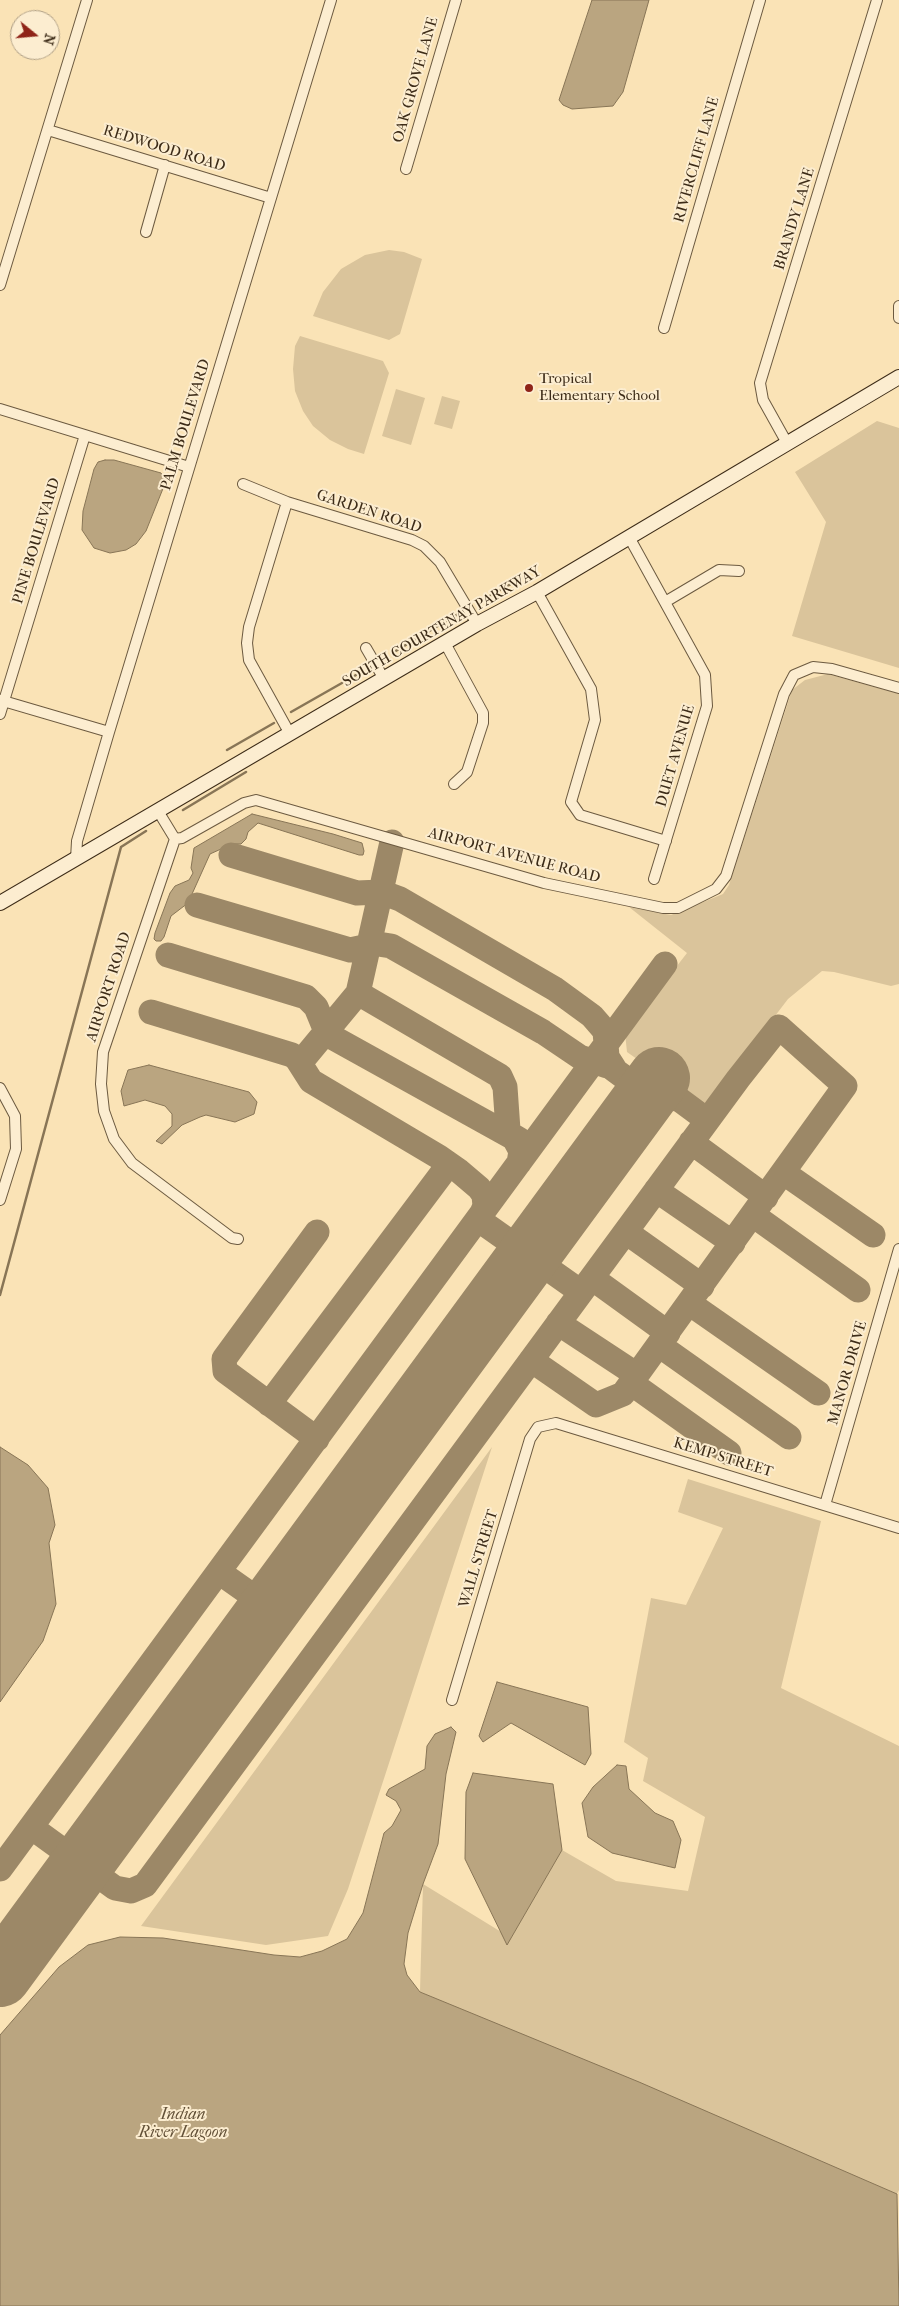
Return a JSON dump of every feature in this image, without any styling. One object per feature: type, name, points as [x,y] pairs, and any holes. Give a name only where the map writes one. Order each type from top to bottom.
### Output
[{"type":"main road","name":"SOUTH COURTENAY PARKWAY","points":[[0,903],[477,624],[537,592],[899,377]]},
{"type":"street","points":[[0,285],[87,0]]},
{"type":"street","name":"PALM BOULEVARD","points":[[76,859],[77,841],[109,732],[331,0]]},
{"type":"street","name":"OAK GROVE LANE","points":[[406,168],[456,0]]},
{"type":"street","name":"RIVERCLIFF LANE","points":[[664,328],[760,0]]},
{"type":"street","name":"BRANDY LANE","points":[[787,443],[763,400],[760,382],[878,0]]},
{"type":"street","name":"REDWOOD ROAD","points":[[48,130],[271,198]]},
{"type":"street","points":[[146,232],[165,165]]},
{"type":"street","points":[[899,306],[899,318]]},
{"type":"street","points":[[0,408],[189,467]]},
{"type":"street","name":"PINE BOULEVARD","points":[[0,714],[2,700],[85,435]]},
{"type":"street","name":"GARDEN ROAD","points":[[243,484],[286,502],[412,540],[424,546],[440,562],[477,624]]},
{"type":"street","points":[[286,502],[249,627],[247,643],[249,660],[290,734]]},
{"type":"street","name":"DUET AVENUE","points":[[629,537],[705,675],[707,706],[654,879]]},
{"type":"street","points":[[665,602],[719,570],[739,572]]},
{"type":"street","points":[[537,592],[591,689],[595,720],[572,802],[580,815],[666,841]]},
{"type":"street","points":[[445,643],[483,713],[483,723],[468,772],[454,784]]},
{"type":"street","points":[[366,648],[384,679]]},
{"type":"street","name":"AIRPORT AVENUE ROAD","points":[[174,839],[182,838],[244,804],[256,800],[544,883],[663,908],[678,908],[716,889],[726,876],[784,694],[794,675],[814,667],[832,669],[899,688]]},
{"type":"street","points":[[2,700],[109,732]]},
{"type":"street","points":[[158,811],[174,839]]},
{"type":"street","name":"AIRPORT ROAD","points":[[174,839],[103,1052],[101,1084],[104,1112],[114,1139],[132,1163],[232,1238],[238,1239]]},
{"type":"street","points":[[0,1088],[15,1116],[16,1149],[0,1200]]},
{"type":"street","name":"MANOR DRIVE","points":[[825,1505],[899,1249]]},
{"type":"street","name":"KEMP STREET","points":[[538,1427],[556,1423],[899,1528]]},
{"type":"street","name":"WALL STREET","points":[[452,1700],[530,1439],[538,1427]]},
{"type":"shaded area","points":[[389,250],[404,252],[422,259],[400,334],[389,340],[313,316],[323,292],[341,269],[365,255]]},
{"type":"shaded area","points":[[300,336],[383,361],[389,373],[364,454],[330,440],[313,426],[303,411],[295,391],[293,369],[295,346]]},
{"type":"shaded area","points":[[396,389],[425,398],[411,445],[382,436]]},
{"type":"shaded area","points":[[442,396],[460,401],[452,429],[434,424]]},
{"type":"shaded area","points":[[877,421],[899,428],[899,668],[792,636],[826,522],[795,472]]},
{"type":"shaded area","points":[[828,674],[899,694],[899,984],[891,986],[834,972],[822,971],[788,999],[710,1101],[704,1103],[696,1101],[627,1052],[625,1033],[687,953],[629,907],[671,915],[723,894],[729,885],[792,690],[805,680]]},
{"type":"shaded area","points":[[492,1447],[348,1889],[328,1936],[266,1945],[141,1926]]},
{"type":"shaded area","points":[[688,1479],[821,1521],[781,1688],[899,1746],[899,2190],[897,2194],[420,1992],[423,1884],[511,1938],[562,1850],[616,1881],[688,1891],[705,1817],[643,1781],[648,1758],[624,1742],[651,1598],[686,1605],[723,1528],[678,1512]]},
{"type":"water","points":[[592,0],[649,0],[623,92],[613,106],[572,109],[563,105],[559,100]]},
{"type":"water","points":[[114,460],[161,473],[166,481],[146,531],[136,544],[126,550],[110,553],[94,548],[82,530],[83,511],[94,469],[98,462]]},
{"type":"water","points":[[252,814],[362,843],[363,855],[258,823],[248,832],[246,839],[241,844],[232,844],[210,854],[188,903],[171,916],[164,937],[161,941],[156,941],[154,939],[155,933],[170,893],[175,886],[189,880],[193,873],[191,868],[194,848]]},
{"type":"water","points":[[149,1065],[249,1092],[257,1102],[254,1114],[235,1122],[206,1115],[182,1125],[162,1144],[156,1141],[172,1126],[172,1114],[165,1106],[145,1100],[124,1106],[121,1091],[128,1070]]},
{"type":"water","points":[[0,1447],[28,1465],[48,1488],[55,1525],[49,1543],[56,1604],[43,1641],[0,1702]]},
{"type":"water","points":[[497,1682],[588,1707],[591,1754],[585,1765],[511,1723],[483,1742],[479,1736]]},
{"type":"water","name":"Indian River Lagoon","points":[[451,1727],[456,1732],[446,1774],[438,1844],[408,1933],[404,1964],[407,1975],[420,1992],[639,2082],[897,2194],[899,2306],[0,2306],[0,2035],[59,1967],[88,1945],[120,1937],[163,1938],[274,1955],[300,1957],[322,1951],[347,1939],[363,1913],[384,1833],[392,1826],[401,1810],[396,1801],[386,1795],[389,1789],[425,1769],[427,1746],[435,1734]]},
{"type":"water","points":[[617,1765],[626,1766],[629,1789],[655,1813],[673,1821],[681,1840],[675,1868],[612,1853],[588,1837],[582,1803],[593,1787]]},
{"type":"water","points":[[473,1773],[553,1784],[562,1850],[507,1945],[465,1859],[466,1792]]},
{"type":"waterway","points":[[477,603],[518,580]]},
{"type":"waterway","points":[[394,652],[458,614]]},
{"type":"waterway","points":[[291,712],[356,675]]},
{"type":"waterway","points":[[227,750],[274,723]]},
{"type":"waterway","points":[[183,810],[246,772]]},
{"type":"waterway","points":[[0,1295],[121,847],[146,831]]},
{"type":"taxiway","points":[[300,1063],[358,993],[392,842]]},
{"type":"taxiway","points":[[231,855],[357,893],[381,892],[400,899],[555,989],[592,1016],[605,1031],[607,1057],[614,1068]]},
{"type":"taxiway","points":[[197,905],[350,950],[378,944],[391,946],[543,1032],[580,1057],[607,1066]]},
{"type":"taxiway","points":[[168,955],[306,997],[316,1007],[323,1024],[332,1037],[514,1138],[521,1151],[519,1163]]},
{"type":"taxiway","points":[[0,1869],[665,964]]},
{"type":"taxiway","points":[[358,993],[500,1076],[505,1087],[508,1130],[510,1134],[520,1140]]},
{"type":"taxiway","points":[[151,1012],[292,1055],[297,1059],[311,1081],[439,1157],[459,1171],[479,1188],[484,1195],[485,1206],[479,1220],[581,1292]]},
{"type":"taxiway","points":[[31,1827],[115,1888],[131,1891],[145,1885],[738,1079],[779,1027],[845,1086],[623,1394],[596,1405],[531,1360]]},
{"type":"taxiway","points":[[601,1060],[628,1080],[637,1101],[636,1110],[651,1097],[663,1095],[680,1100],[707,1120]]},
{"type":"taxiway","points":[[691,1142],[766,1197]]},
{"type":"taxiway","points":[[269,1404],[449,1164]]},
{"type":"taxiway","points":[[784,1173],[873,1235]]},
{"type":"taxiway","points":[[656,1190],[733,1243]]},
{"type":"taxiway","points":[[753,1215],[858,1290]]},
{"type":"taxiway","points":[[317,1232],[224,1359],[225,1371],[317,1439]]},
{"type":"taxiway","points":[[626,1232],[702,1286]]},
{"type":"taxiway","points":[[592,1278],[668,1333]]},
{"type":"taxiway","points":[[689,1303],[818,1393]]},
{"type":"taxiway","points":[[558,1323],[637,1375]]},
{"type":"taxiway","points":[[659,1345],[789,1437]]},
{"type":"taxiway","points":[[631,1383],[729,1453]]},
{"type":"taxiway","points":[[219,1572],[270,1608]]},
{"type":"runway","points":[[0,1976],[659,1078]]},
{"type":"place","name":"Tropical Elementary School","points":[[529,388]]}]
